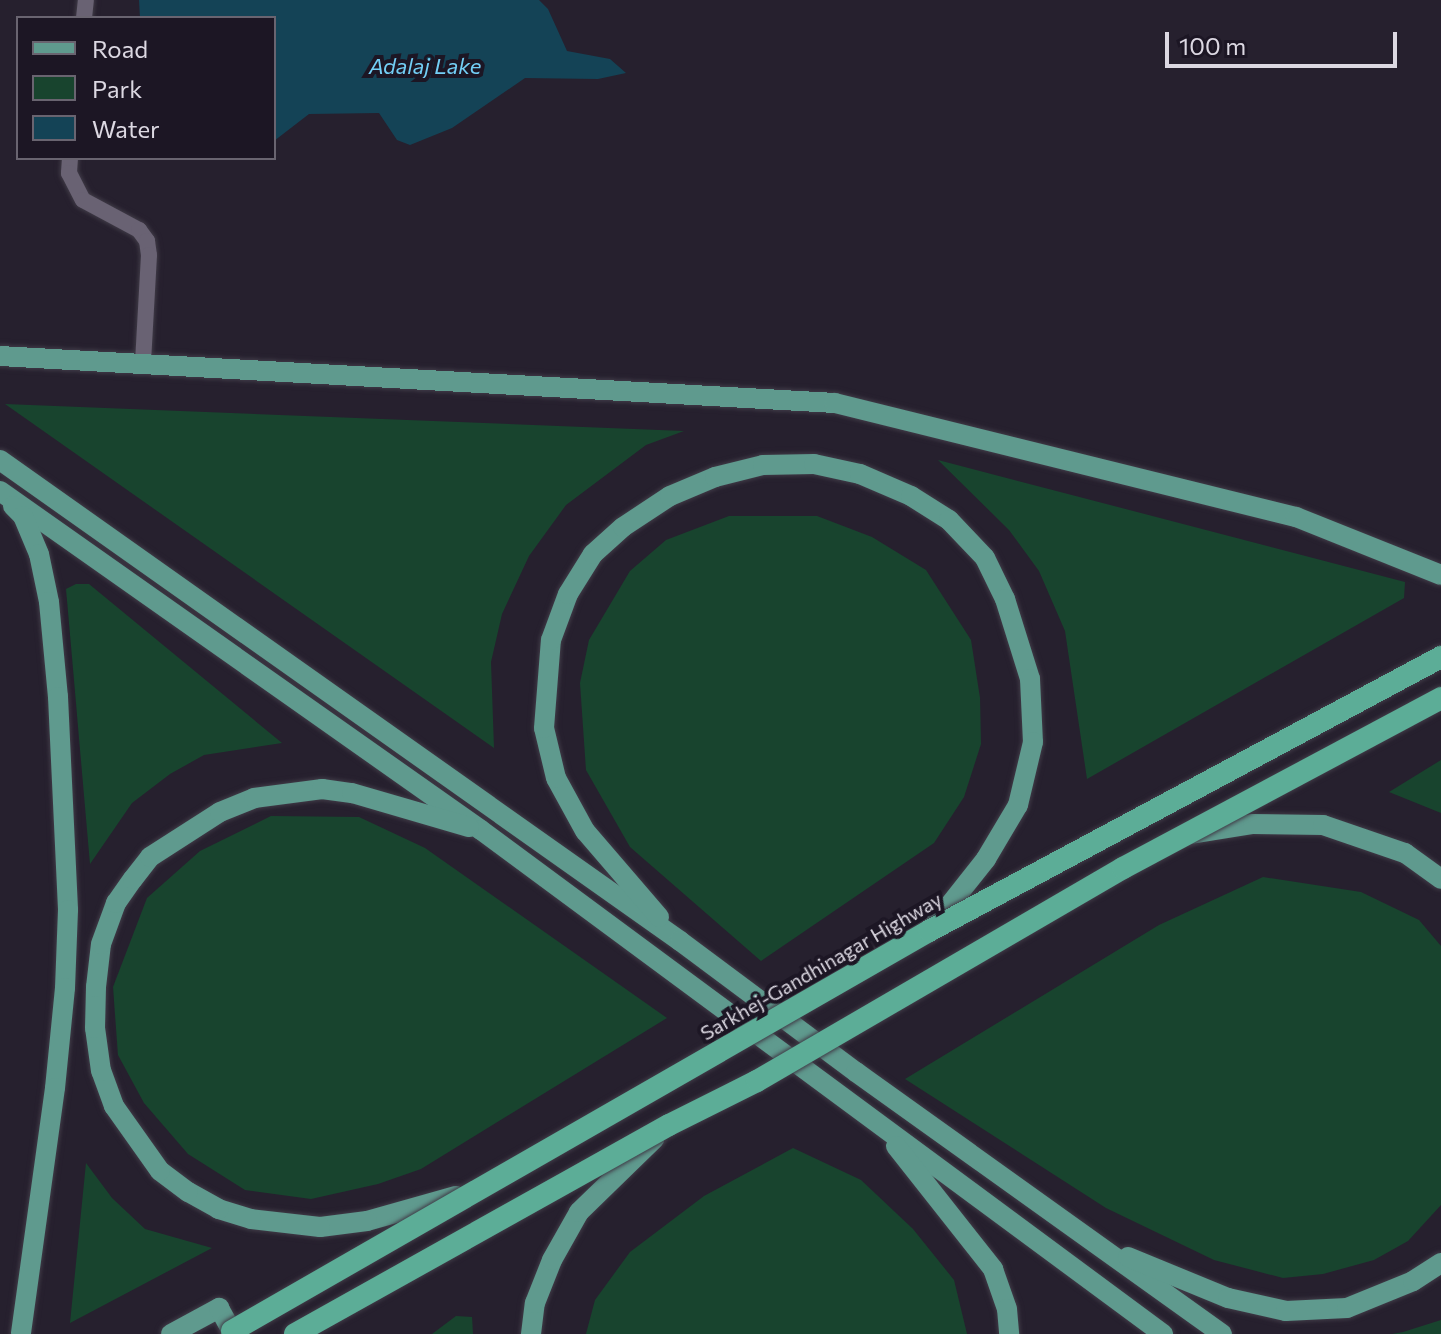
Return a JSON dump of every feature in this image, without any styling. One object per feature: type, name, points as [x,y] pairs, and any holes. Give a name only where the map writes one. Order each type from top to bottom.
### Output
[{"type":"highway","name":"Sarkhej-Gandhinagar Highway","points":[[232,1331],[929,931],[1441,657]]},
{"type":"highway","points":[[295,1334],[669,1125],[757,1081],[1123,868],[1441,698]]},
{"type":"main road","points":[[0,356],[835,403],[1296,517],[1441,575]]},
{"type":"main road","points":[[0,460],[680,941],[1222,1334]]},
{"type":"main road","points":[[680,941],[585,831],[556,778],[544,728],[551,640],[568,594],[593,554],[623,527],[670,496],[715,477],[763,465],[814,464],[860,474],[911,496],[949,520],[985,558],[1005,599],[1030,679],[1033,742],[1018,805],[986,859],[929,931]]},
{"type":"main road","points":[[0,492],[481,830],[1163,1334]]},
{"type":"main road","points":[[0,492],[23,516],[39,554],[49,602],[58,697],[68,910],[65,988],[55,1088],[21,1334]]},
{"type":"main road","points":[[476,1190],[367,1221],[330,1226],[290,1226],[219,1209],[160,1171],[114,1106],[101,1071],[95,1028],[101,944],[116,903],[150,857],[208,819],[254,798],[300,790],[352,793],[481,830]]},
{"type":"main road","points":[[1191,834],[1253,824],[1323,825],[1405,853],[1441,879]]},
{"type":"main road","points":[[531,1334],[535,1303],[546,1274],[579,1212],[669,1125]]},
{"type":"main road","points":[[880,1126],[993,1269],[1007,1309],[1009,1334]]},
{"type":"main road","points":[[1095,1243],[1228,1298],[1286,1311],[1347,1308],[1413,1281],[1441,1263]]},
{"type":"main road","points":[[171,1334],[219,1308],[232,1331]]},
{"type":"main road","points":[[321,1334],[336,1312]]},
{"type":"street","points":[[70,160],[69,173],[83,200],[139,230],[147,241],[149,255],[143,362]]},
{"type":"green space","points":[[5,404],[684,431],[646,445],[566,505],[529,556],[502,614],[491,662],[494,748]]},
{"type":"green space","points":[[938,460],[1405,582],[1404,598],[1087,779],[1065,631],[1039,571],[1009,530]]},
{"type":"green space","points":[[729,516],[817,516],[872,537],[926,570],[971,640],[980,698],[981,744],[964,797],[934,843],[761,961],[630,847],[586,770],[580,683],[589,640],[630,571],[666,540]]},
{"type":"green space","points":[[76,584],[89,584],[282,743],[204,755],[170,774],[132,803],[90,864],[66,589]]},
{"type":"green space","points":[[1441,760],[1441,813],[1389,792]]},
{"type":"green space","points":[[271,816],[359,817],[425,848],[667,1018],[421,1169],[378,1184],[311,1199],[245,1190],[188,1154],[144,1103],[118,1055],[113,987],[147,898],[200,851]]},
{"type":"green space","points":[[1263,877],[1361,892],[1419,920],[1441,946],[1441,1205],[1408,1241],[1374,1260],[1323,1274],[1283,1278],[1214,1260],[1106,1208],[905,1079],[1159,925]]},
{"type":"green space","points":[[793,1148],[861,1180],[913,1229],[954,1280],[967,1334],[586,1334],[595,1300],[630,1252],[704,1196]]},
{"type":"green space","points":[[86,1163],[112,1198],[145,1229],[212,1248],[70,1323]]},
{"type":"green space","points":[[456,1316],[472,1317],[473,1334],[432,1334]]},
{"type":"green space","points":[[1441,1320],[1441,1334],[1392,1334],[1403,1332]]},
{"type":"water","name":"Adalaj Lake","points":[[139,0],[539,0],[548,9],[567,51],[610,59],[626,73],[598,79],[525,78],[452,128],[410,145],[397,140],[379,113],[309,114],[276,139],[276,16],[140,16]]}]
